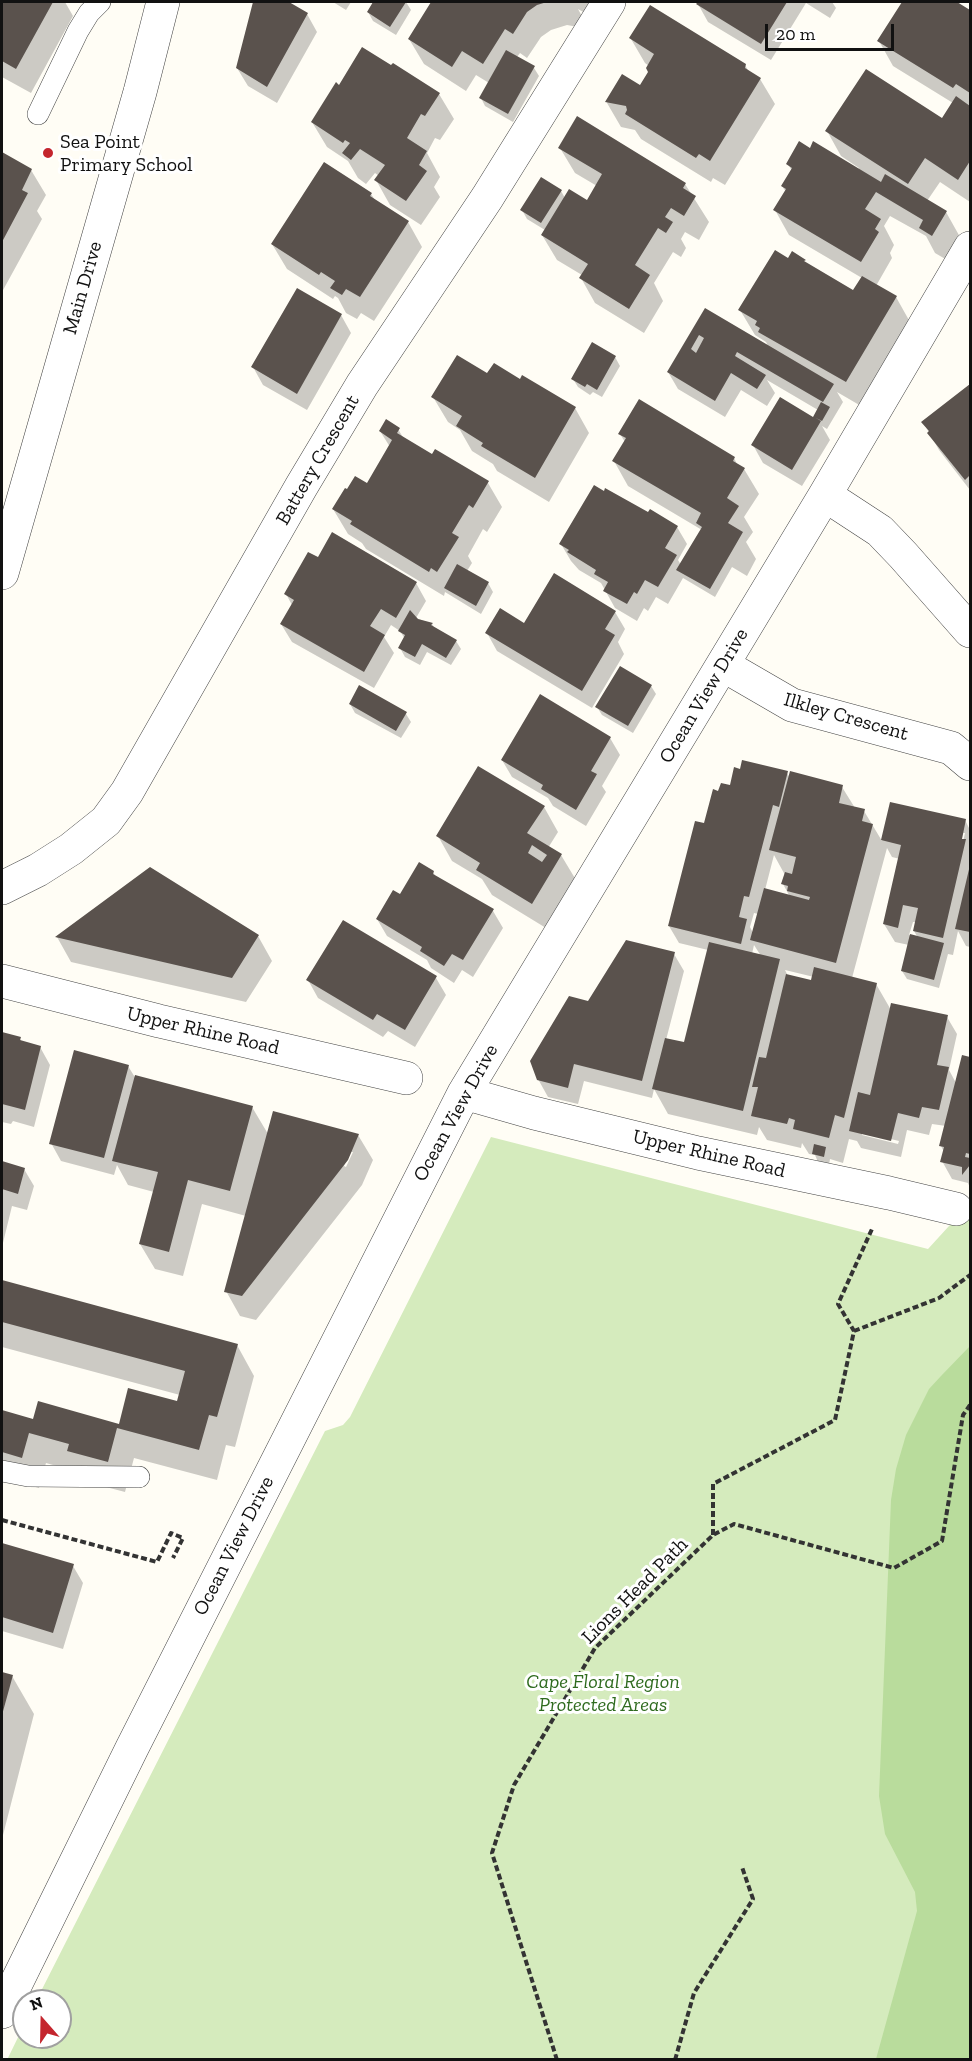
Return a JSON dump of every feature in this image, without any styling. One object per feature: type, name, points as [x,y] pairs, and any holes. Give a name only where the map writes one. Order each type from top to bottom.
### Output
[{"type":"street","name":"Main Drive","points":[[2,573],[140,92],[163,2]]},
{"type":"street","name":"Battery Crescent","points":[[2,888],[38,870],[71,849],[105,821],[128,792],[301,487],[362,385],[487,198],[609,2]]},
{"type":"street","name":"Ocean View Drive","points":[[2,2012],[132,1748],[464,1093],[825,495],[970,248]]},
{"type":"street","points":[[825,495],[880,531],[970,631]]},
{"type":"street","name":"Ilkley Crescent","points":[[723,665],[792,705],[951,748],[970,764]]},
{"type":"street","name":"Upper Rhine Road","points":[[2,981],[159,1022],[406,1078]]},
{"type":"street","name":"Upper Rhine Road","points":[[464,1093],[534,1113],[698,1153],[956,1209]]},
{"type":"lane","points":[[38,114],[78,31],[89,12],[100,2]]},
{"type":"lane","points":[[2,1471],[28,1476],[139,1477]]},
{"type":"path","points":[[713,1535],[713,1484],[835,1420],[854,1331],[838,1304],[889,1193]]},
{"type":"path","points":[[854,1331],[939,1298],[970,1275]]},
{"type":"path","name":"Lions Head Path","points":[[557,2060],[492,1853],[514,1785],[595,1647],[713,1535],[734,1524],[894,1568],[942,1541],[963,1415],[970,1405]]},
{"type":"path","points":[[2,1520],[157,1562],[171,1533],[183,1538],[172,1558]]},
{"type":"path","points":[[675,2060],[694,1993],[753,1899],[742,1867]]},
{"type":"green space","name":"Cape Floral Region Protected Areas","points":[[491,1137],[928,1249],[970,1203],[970,2059],[7,2060],[12,2049],[72,2049],[72,1989],[42,1989],[325,1431],[343,1425],[350,1417]]},
{"type":"green space","points":[[970,1346],[970,2059],[876,2059],[917,1911],[915,1892],[885,1834],[879,1796],[891,1500],[896,1469],[906,1435],[929,1389]]},
{"type":"building","points":[[2,2],[53,2],[16,69],[2,61]]},
{"type":"building","points":[[253,2],[289,2],[308,13],[267,87],[236,68]]},
{"type":"building","points":[[373,2],[406,2],[390,27],[367,12]]},
{"type":"building","points":[[431,2],[547,2],[527,12],[513,34],[505,29],[483,64],[462,51],[452,67],[408,39]]},
{"type":"building","points":[[698,2],[787,2],[761,44],[696,4]]},
{"type":"building","points":[[902,2],[957,2],[970,10],[970,93],[956,84],[953,88],[877,41]]},
{"type":"building","points":[[650,5],[746,64],[745,68],[761,78],[710,161],[699,154],[696,158],[625,114],[626,106],[605,102],[622,74],[640,85],[648,72],[646,68],[654,54],[629,38]]},
{"type":"building","points":[[362,47],[391,65],[393,63],[440,93],[425,116],[421,114],[407,138],[427,151],[419,165],[427,171],[406,201],[374,180],[385,165],[360,149],[351,160],[342,153],[350,143],[345,140],[343,143],[311,122],[336,82],[339,85]]},
{"type":"building","points":[[506,50],[535,66],[508,114],[479,98]]},
{"type":"building","points":[[866,69],[942,118],[956,96],[970,106],[970,161],[958,180],[925,158],[908,184],[825,131]]},
{"type":"building","points":[[577,116],[686,183],[683,188],[696,196],[684,216],[671,208],[665,217],[673,222],[666,233],[658,228],[635,265],[650,275],[629,309],[579,278],[588,264],[541,235],[569,189],[587,200],[602,174],[558,148]]},
{"type":"building","points":[[799,141],[810,148],[813,141],[881,182],[885,174],[947,211],[932,236],[919,228],[923,220],[876,192],[865,209],[881,219],[875,229],[879,232],[861,262],[773,210],[786,189],[781,186],[792,168],[786,164]]},
{"type":"building","points":[[2,152],[32,169],[22,190],[28,193],[2,242]]},
{"type":"building","points":[[324,162],[372,193],[370,196],[409,221],[360,297],[346,289],[342,295],[330,288],[335,281],[321,272],[319,275],[271,244]]},
{"type":"building","points":[[541,177],[562,190],[541,223],[520,210]]},
{"type":"building","points":[[775,250],[788,258],[792,251],[806,260],[804,261],[853,290],[862,276],[897,296],[846,382],[758,332],[760,328],[755,325],[757,321],[738,310]]},
{"type":"building","points":[[297,288],[342,314],[297,394],[251,367]]},
{"type":"building","points":[[705,308],[834,384],[823,402],[737,352],[735,356],[766,375],[757,389],[731,373],[715,401],[667,372]],"holes":[[[699,335],[704,338],[696,353],[691,349]]]},
{"type":"building","points":[[592,342],[616,356],[597,390],[587,384],[585,387],[571,379]]},
{"type":"building","points":[[457,355],[487,373],[494,363],[520,379],[522,375],[576,407],[535,478],[481,446],[483,443],[456,426],[462,416],[431,397]]},
{"type":"building","points":[[970,384],[970,475],[965,480],[927,433],[929,431],[921,422]]},
{"type":"building","points":[[780,397],[813,417],[821,402],[830,407],[822,421],[816,418],[821,421],[792,470],[751,445]]},
{"type":"building","points":[[639,399],[735,457],[733,461],[745,468],[727,498],[739,506],[728,523],[743,532],[710,589],[676,570],[702,527],[696,523],[701,513],[612,461],[626,438],[618,434]]},
{"type":"building","points":[[386,419],[400,428],[397,433],[432,454],[435,449],[489,481],[473,508],[469,505],[452,533],[459,537],[437,572],[431,568],[429,572],[350,524],[352,521],[332,509],[355,476],[367,483],[392,440],[379,431]]},
{"type":"building","points":[[594,485],[604,491],[605,488],[648,512],[650,509],[678,526],[665,548],[677,555],[658,587],[645,580],[637,594],[634,592],[627,604],[603,591],[608,582],[594,574],[596,570],[567,552],[569,550],[559,544]]},
{"type":"building","points":[[332,532],[417,582],[396,618],[381,609],[370,626],[385,635],[364,672],[280,624],[294,600],[284,594],[308,552],[318,557]]},
{"type":"building","points":[[457,564],[489,582],[476,606],[444,588]]},
{"type":"building","points":[[554,573],[616,611],[605,629],[615,635],[582,691],[485,633],[500,608],[524,623]]},
{"type":"building","points":[[410,610],[418,619],[433,623],[431,625],[457,640],[446,658],[422,644],[415,657],[398,648],[405,635],[398,631]]},
{"type":"building","points":[[620,666],[652,685],[628,726],[595,707]]},
{"type":"building","points":[[359,685],[407,712],[396,731],[349,704]]},
{"type":"building","points":[[540,694],[611,737],[591,771],[597,774],[576,810],[541,789],[543,785],[501,760]]},
{"type":"building","points":[[742,760],[788,771],[779,807],[773,805],[749,897],[744,896],[739,917],[747,919],[741,944],[668,926],[695,821],[704,823],[713,789],[718,791],[721,783],[730,785],[734,767],[740,769]]},
{"type":"building","points":[[478,766],[545,806],[527,833],[562,854],[532,904],[476,870],[480,863],[436,836]],"holes":[[[532,845],[547,855],[542,862],[528,853]]]},
{"type":"building","points":[[790,771],[843,785],[839,803],[865,809],[862,821],[873,824],[836,963],[750,940],[764,888],[809,900],[810,897],[787,891],[788,886],[781,884],[785,872],[792,874],[796,857],[769,850]]},
{"type":"building","points":[[890,802],[966,819],[962,839],[966,839],[943,938],[913,931],[918,908],[903,905],[898,928],[883,924],[901,845],[881,840]]},
{"type":"building","points":[[419,862],[434,871],[433,874],[494,909],[463,960],[452,954],[444,966],[420,951],[422,947],[376,919],[393,890],[400,894]]},
{"type":"building","points":[[970,865],[970,932],[955,929]]},
{"type":"building","points":[[150,867],[259,935],[232,978],[55,937]]},
{"type":"building","points":[[343,920],[437,976],[405,1030],[377,1014],[373,1020],[306,980]]},
{"type":"building","points":[[910,934],[944,943],[934,980],[901,971]]},
{"type":"building","points":[[626,940],[675,952],[642,1081],[574,1064],[568,1088],[537,1080],[530,1061],[569,996],[588,1001]]},
{"type":"building","points":[[709,942],[780,959],[743,1111],[652,1089],[665,1038],[684,1042]]},
{"type":"building","points":[[814,967],[877,983],[844,1118],[835,1115],[829,1138],[793,1129],[795,1120],[789,1118],[787,1124],[751,1116],[758,1087],[752,1087],[759,1057],[766,1058],[786,974],[811,980]]},
{"type":"building","points":[[891,1003],[948,1015],[937,1065],[949,1067],[939,1110],[922,1107],[919,1118],[898,1113],[891,1141],[849,1131],[858,1092],[870,1095]]},
{"type":"building","points":[[2,1032],[41,1046],[25,1110],[2,1104]]},
{"type":"building","points":[[74,1050],[129,1065],[104,1158],[49,1144]]},
{"type":"building","points":[[962,1055],[970,1057],[970,1154],[966,1153],[965,1157],[970,1158],[970,1165],[962,1175],[962,1167],[940,1162],[944,1147],[939,1146]]},
{"type":"building","points":[[135,1075],[253,1106],[230,1191],[188,1180],[169,1252],[139,1244],[158,1172],[112,1161]]},
{"type":"building","points":[[273,1111],[359,1134],[348,1160],[242,1296],[224,1292]]},
{"type":"building","points":[[814,1144],[826,1147],[824,1157],[812,1154]]},
{"type":"building","points":[[2,1161],[25,1168],[18,1194],[2,1189]]},
{"type":"building","points":[[2,1280],[238,1344],[217,1417],[209,1415],[199,1450],[117,1428],[108,1462],[67,1451],[69,1444],[29,1433],[22,1458],[2,1452],[2,1410],[33,1419],[38,1401],[119,1424],[128,1388],[177,1401],[185,1371],[2,1322]]},
{"type":"building","points":[[2,1543],[74,1564],[53,1633],[2,1617]]},
{"type":"building","points":[[2,1672],[13,1675],[2,1715]]},
{"type":"place","name":"Sea Point Primary School","points":[[48,153]]}]
